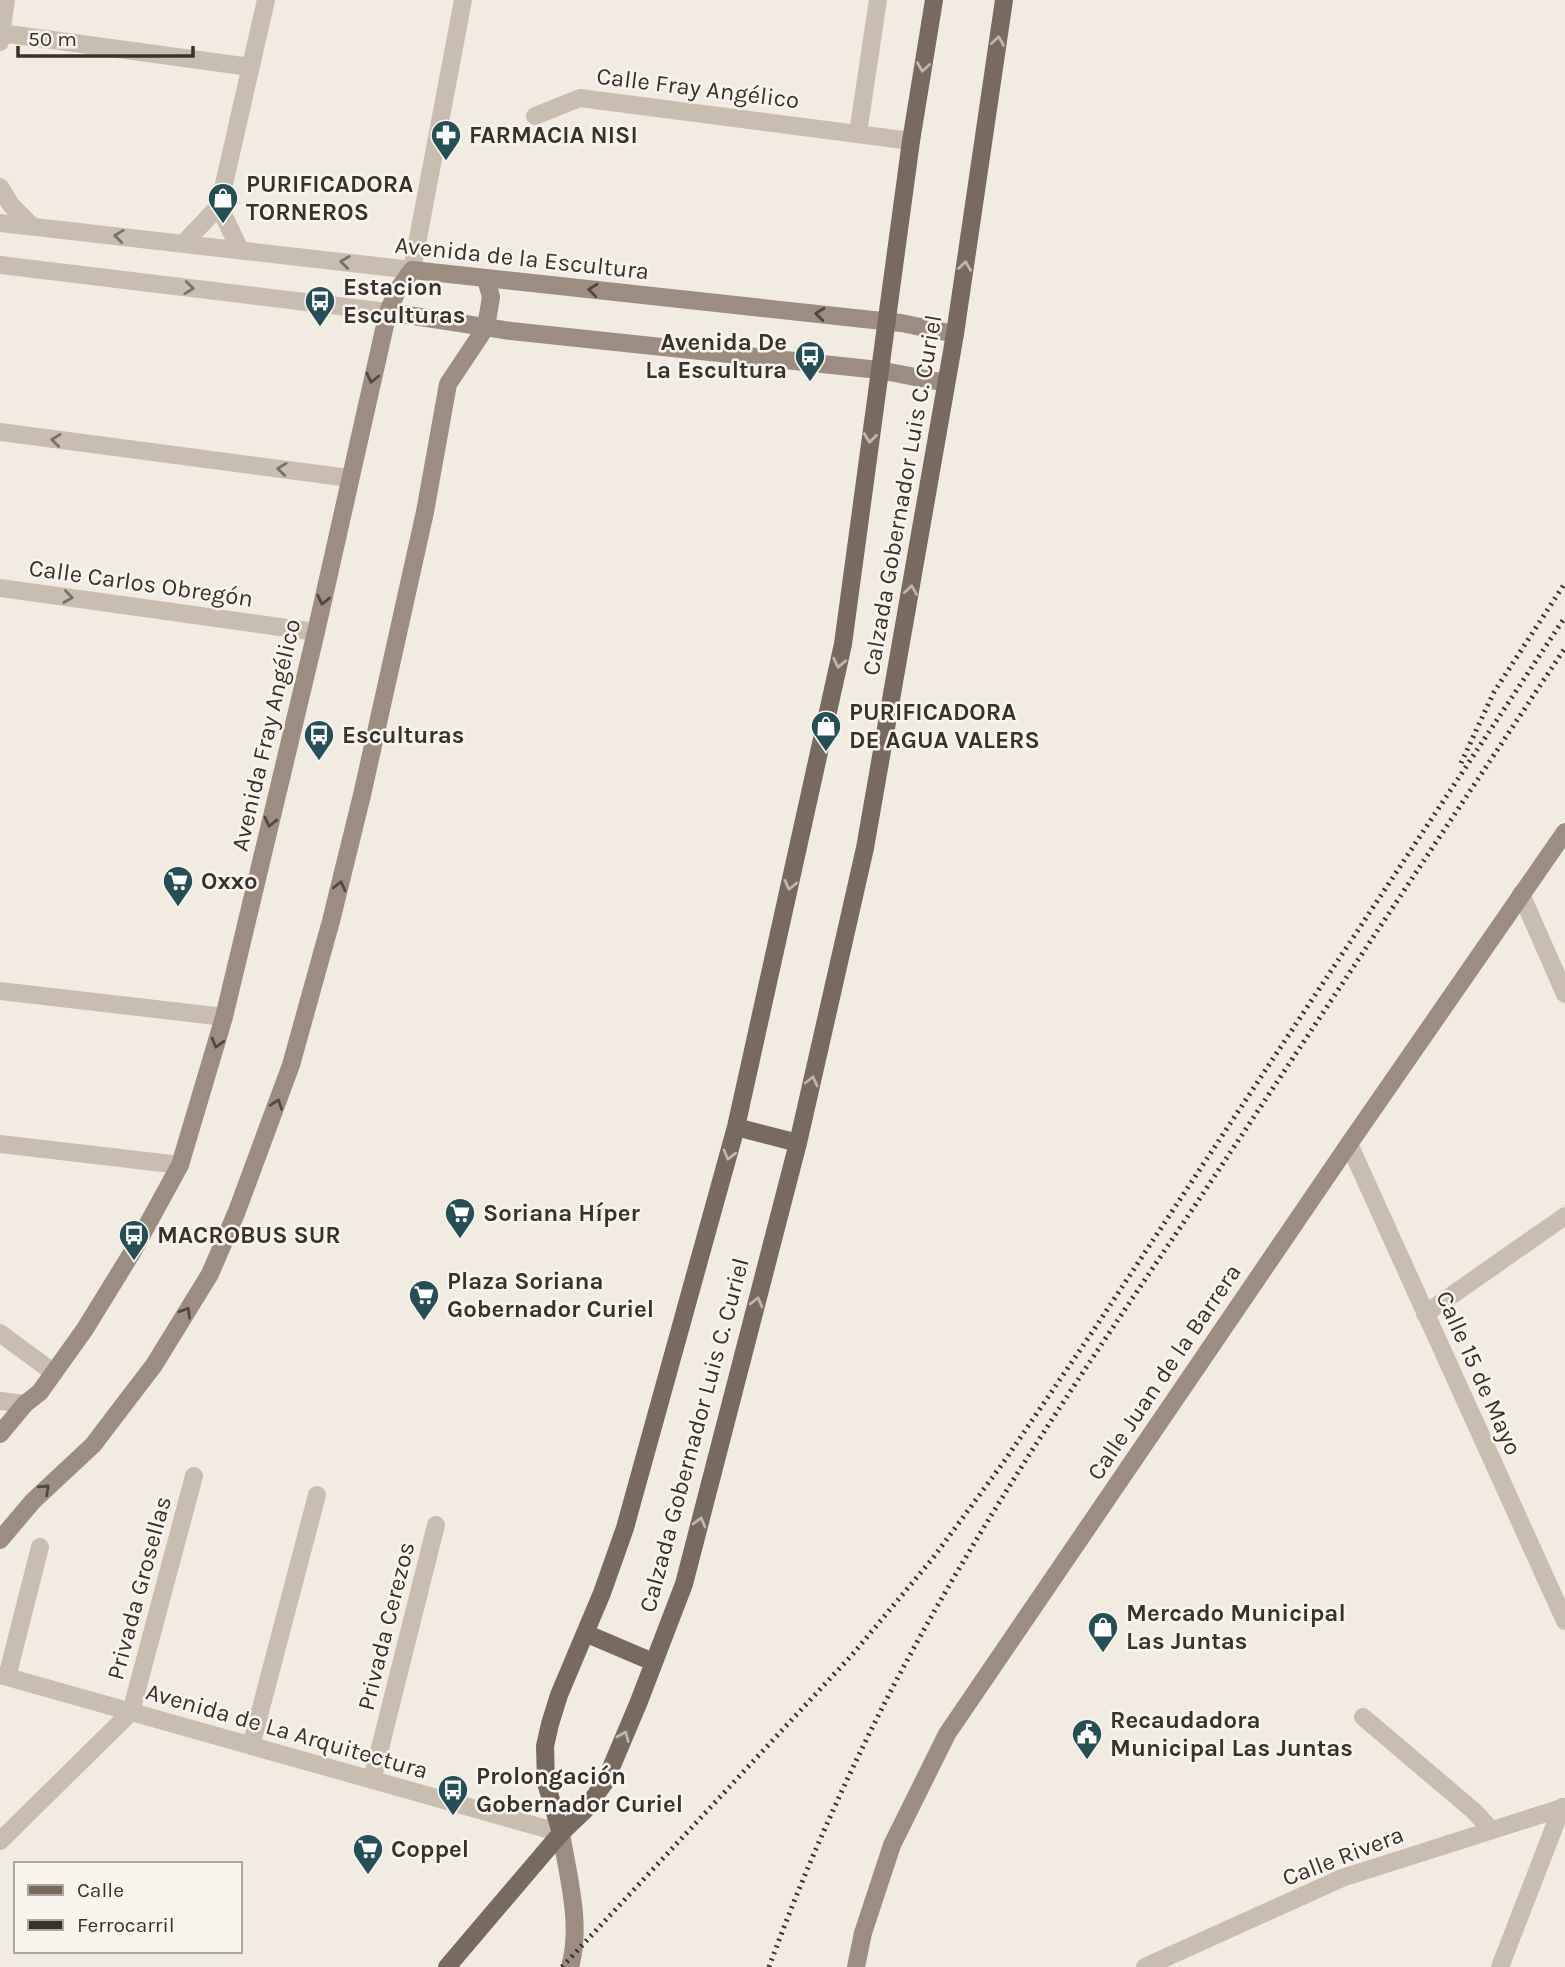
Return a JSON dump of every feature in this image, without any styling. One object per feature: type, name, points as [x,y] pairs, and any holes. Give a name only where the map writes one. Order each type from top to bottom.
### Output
[{"type":"main road","name":"Calzada Gobernador Luis C. Curiel","points":[[934,0],[911,141],[843,644],[736,1127],[625,1528],[558,1695],[545,1746],[546,1783],[561,1833],[585,1810],[605,1782],[684,1584],[798,1143],[865,848],[900,657],[955,334],[1004,0]]},
{"type":"main road","points":[[736,1127],[798,1143]]},
{"type":"main road","points":[[585,1633],[653,1662]]},
{"type":"main road","points":[[447,1967],[561,1833]]},
{"type":"street","points":[[6,0],[1,38],[250,67]]},
{"type":"street","points":[[183,244],[219,206],[266,0]]},
{"type":"street","name":"Avenida Fray Angélico","points":[[0,1434],[25,1404],[40,1392],[85,1329],[133,1251],[180,1165],[224,1017],[316,632],[388,312],[397,291],[412,270],[463,0]]},
{"type":"street","points":[[858,133],[877,0]]},
{"type":"street","name":"Calle Fray Angélico","points":[[535,116],[580,98],[911,141]]},
{"type":"street","points":[[0,187],[11,205],[32,226]]},
{"type":"street","points":[[219,206],[240,250]]},
{"type":"street","name":"Avenida de la Escultura","points":[[0,223],[887,322],[955,334]]},
{"type":"street","points":[[0,265],[388,312],[486,327],[879,370],[946,383]]},
{"type":"street","points":[[0,1540],[33,1502],[93,1445],[154,1365],[209,1274],[237,1211],[291,1065],[342,880],[422,525],[448,384],[486,327],[491,297],[485,279]]},
{"type":"street","points":[[0,432],[349,478]]},
{"type":"street","name":"Calle Carlos Obregón","points":[[0,588],[316,632]]},
{"type":"street","name":"Calle Juan de la Barrera","points":[[856,1967],[863,1933],[892,1845],[947,1734],[1565,832]]},
{"type":"street","points":[[1521,894],[1565,994]]},
{"type":"street","points":[[0,991],[224,1017]]},
{"type":"street","points":[[0,1144],[180,1165]]},
{"type":"street","name":"Calle 15 de Mayo","points":[[1349,1144],[1565,1621]]},
{"type":"street","points":[[1425,1314],[1565,1216]]},
{"type":"street","points":[[0,1334],[54,1373]]},
{"type":"street","points":[[0,1401],[25,1404]]},
{"type":"street","name":"Privada Grosellas","points":[[131,1712],[194,1476]]},
{"type":"street","points":[[251,1746],[317,1495]]},
{"type":"street","name":"Privada Cerezos","points":[[372,1780],[436,1525]]},
{"type":"street","points":[[4,1676],[40,1547]]},
{"type":"street","name":"Avenida de La Arquitectura","points":[[4,1676],[561,1833]]},
{"type":"street","points":[[0,1842],[131,1712]]},
{"type":"street","points":[[1363,1717],[1475,1812],[1491,1830]]},
{"type":"street","points":[[1500,1967],[1563,1807]]},
{"type":"street","name":"Calle Rivera","points":[[1145,1967],[1342,1878],[1563,1807]]},
{"type":"street","points":[[561,1833],[575,1928],[570,1967]]},
{"type":"railway","points":[[1461,763],[1494,692],[1565,583]]},
{"type":"railway","points":[[562,1967],[852,1655],[933,1558],[1003,1463],[1093,1331],[1565,617]]},
{"type":"railway","points":[[769,1967],[812,1859],[860,1753],[895,1683],[964,1560],[1078,1380],[1565,648]]},
{"type":"place","name":"FARMACIA NISI","points":[[446,162]]},
{"type":"place","name":"PURIFICADORA TORNEROS","points":[[223,225]]},
{"type":"place","name":"Estacion Esculturas","points":[[320,328]]},
{"type":"place","name":"Avenida De La Escultura","points":[[810,383]]},
{"type":"place","name":"PURIFICADORA DE AGUA VALERS","points":[[826,753]]},
{"type":"place","name":"Esculturas","points":[[319,762]]},
{"type":"place","name":"Oxxo","points":[[178,908]]},
{"type":"place","name":"Soriana Híper","points":[[460,1240]]},
{"type":"place","name":"MACROBUS SUR","points":[[134,1262]]},
{"type":"place","name":"Plaza Soriana Gobernador Curiel","points":[[424,1322]]},
{"type":"place","name":"Mercado Municipal Las Juntas","points":[[1103,1654]]},
{"type":"place","name":"Recaudadora Municipal Las Juntas","points":[[1087,1761]]},
{"type":"place","name":"Prolongación Gobernador Curiel","points":[[453,1817]]},
{"type":"place","name":"Coppel","points":[[368,1876]]}]
